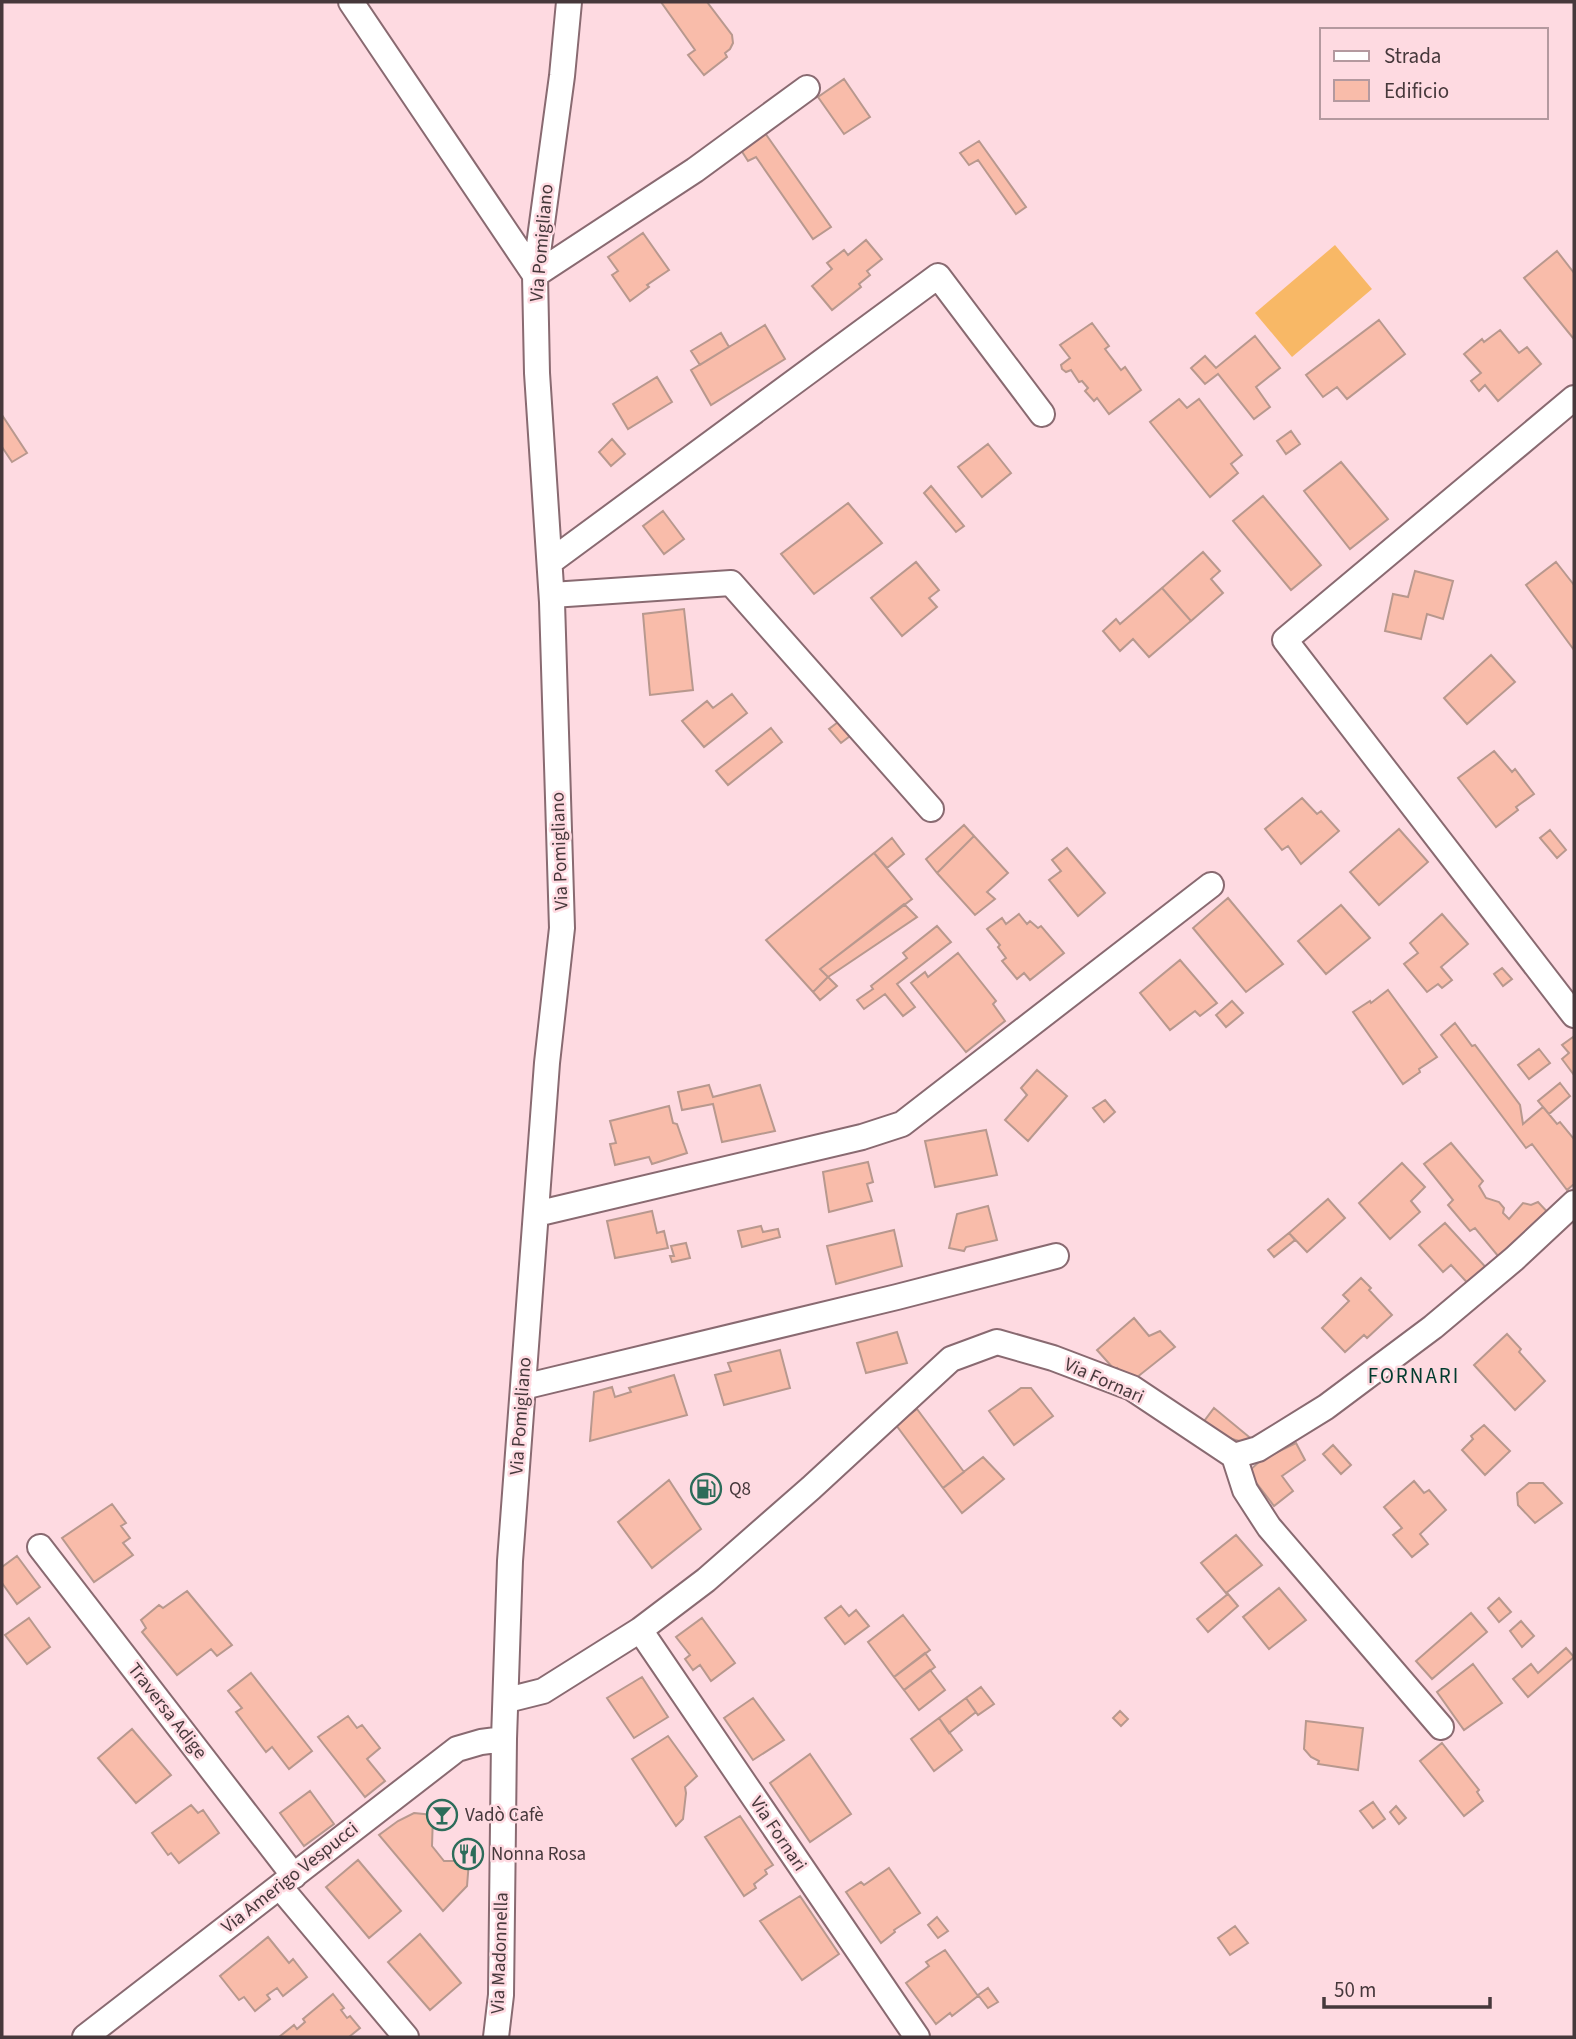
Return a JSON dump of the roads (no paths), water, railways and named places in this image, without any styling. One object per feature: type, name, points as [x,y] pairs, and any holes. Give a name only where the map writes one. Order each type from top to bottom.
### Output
[{"type":"street","points":[[351,2],[535,275],[695,170],[807,88]]},
{"type":"street","name":"Via Pomigliano","points":[[507,1700],[510,1561],[547,1063],[562,928],[552,595],[537,373],[535,275],[562,76],[569,2]]},
{"type":"street","points":[[550,562],[938,276],[1042,414]]},
{"type":"street","points":[[1574,398],[1285,640],[1574,1015]]},
{"type":"street","points":[[552,595],[731,583],[931,809]]},
{"type":"street","points":[[536,1214],[862,1137],[902,1124],[1211,885]]},
{"type":"street","points":[[1441,1727],[1269,1527],[1245,1490],[1234,1456],[1258,1449],[1326,1407],[1433,1326],[1514,1259],[1574,1203]]},
{"type":"street","points":[[523,1387],[1056,1256]]},
{"type":"street","name":"Via Fornari","points":[[507,1700],[543,1691],[639,1630],[706,1580],[951,1359],[997,1342],[1053,1358],[1132,1388],[1234,1456]]},
{"type":"street","name":"Traversa Adige","points":[[40,1547],[287,1882],[406,2037]]},
{"type":"street","name":"Via Fornari","points":[[639,1630],[917,2037]]},
{"type":"street","name":"Via Madonnella","points":[[496,2037],[500,1995],[507,1700]]},
{"type":"street","name":"Via Amerigo Vespucci","points":[[85,2037],[457,1749],[504,1739]]},
{"type":"place","name":"Q8","points":[[706,1489]]},
{"type":"place","name":"Vadò Cafè","points":[[442,1815]]},
{"type":"place","name":"Nonna Rosa","points":[[468,1854]]},
{"type":"district","name":"FORNARI","points":[[1414,1376]]}]
